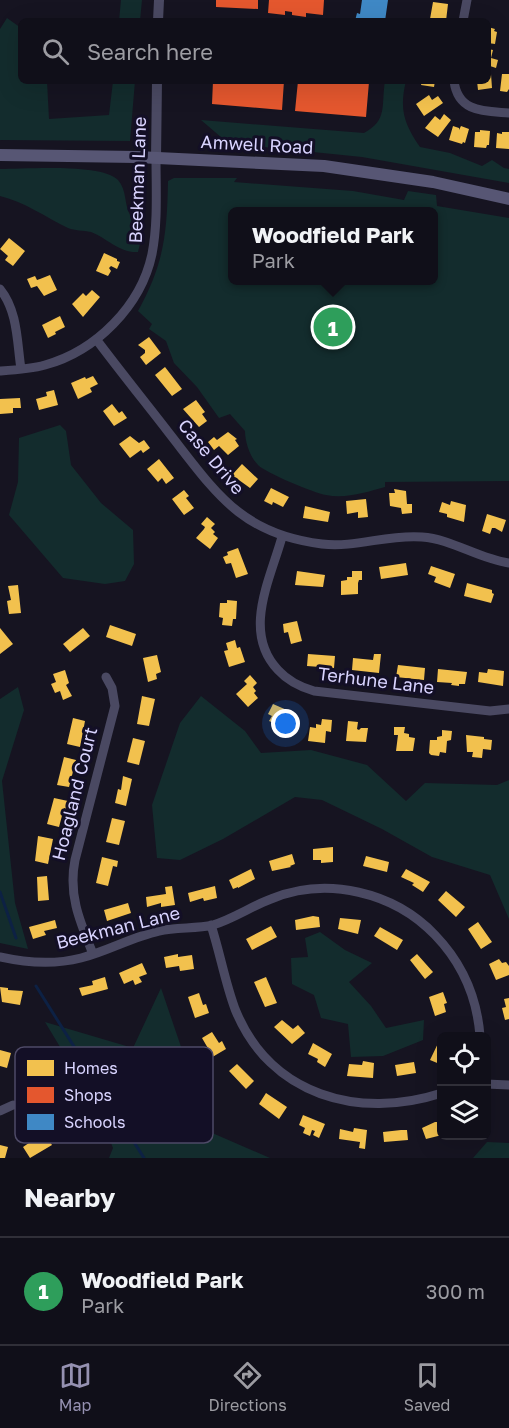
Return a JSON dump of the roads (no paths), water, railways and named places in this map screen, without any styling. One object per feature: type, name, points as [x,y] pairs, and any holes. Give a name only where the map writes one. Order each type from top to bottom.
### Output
[{"type":"main road","name":"Amwell Road","points":[[0,155],[156,158],[335,167],[433,182],[509,199]]},
{"type":"street","points":[[158,18],[159,0]]},
{"type":"street","points":[[464,18],[467,0]]},
{"type":"street","name":"Beekman Lane","points":[[0,371],[46,365],[61,359],[96,339],[123,312],[134,296],[148,268],[155,231],[158,84]]},
{"type":"street","points":[[455,84],[460,97],[470,108],[509,113]]},
{"type":"street","points":[[0,290],[12,314],[21,369]]},
{"type":"street","name":"Case Drive","points":[[96,339],[220,497],[251,521],[282,537],[323,544],[365,543],[395,537],[435,539],[487,558],[509,563]]},
{"type":"street","name":"Terhune Lane","points":[[282,537],[261,605],[259,624],[261,639],[272,664],[293,683],[314,691],[489,711],[509,709]]},
{"type":"street","name":"Hoagland Court","points":[[93,954],[76,907],[71,884],[75,860],[115,706],[112,688],[106,677]]},
{"type":"street","name":"Beekman Lane","points":[[0,957],[38,963],[61,962],[93,954],[139,936],[211,925],[273,898],[310,889],[348,890],[383,899],[425,925],[458,963],[474,998],[480,1032]]},
{"type":"street","points":[[211,925],[236,1010],[257,1046],[281,1071],[325,1096],[357,1104],[398,1104],[437,1095]]},
{"type":"street","points":[[491,1084],[509,1085]]},
{"type":"street","points":[[0,1111],[13,1105]]},
{"type":"waterway","points":[[0,892],[16,938]]},
{"type":"waterway","points":[[36,986],[74,1047]]},
{"type":"waterway","points":[[135,1143],[144,1158]]},
{"type":"place","name":"Woodfield Park","points":[[333,327]]}]
